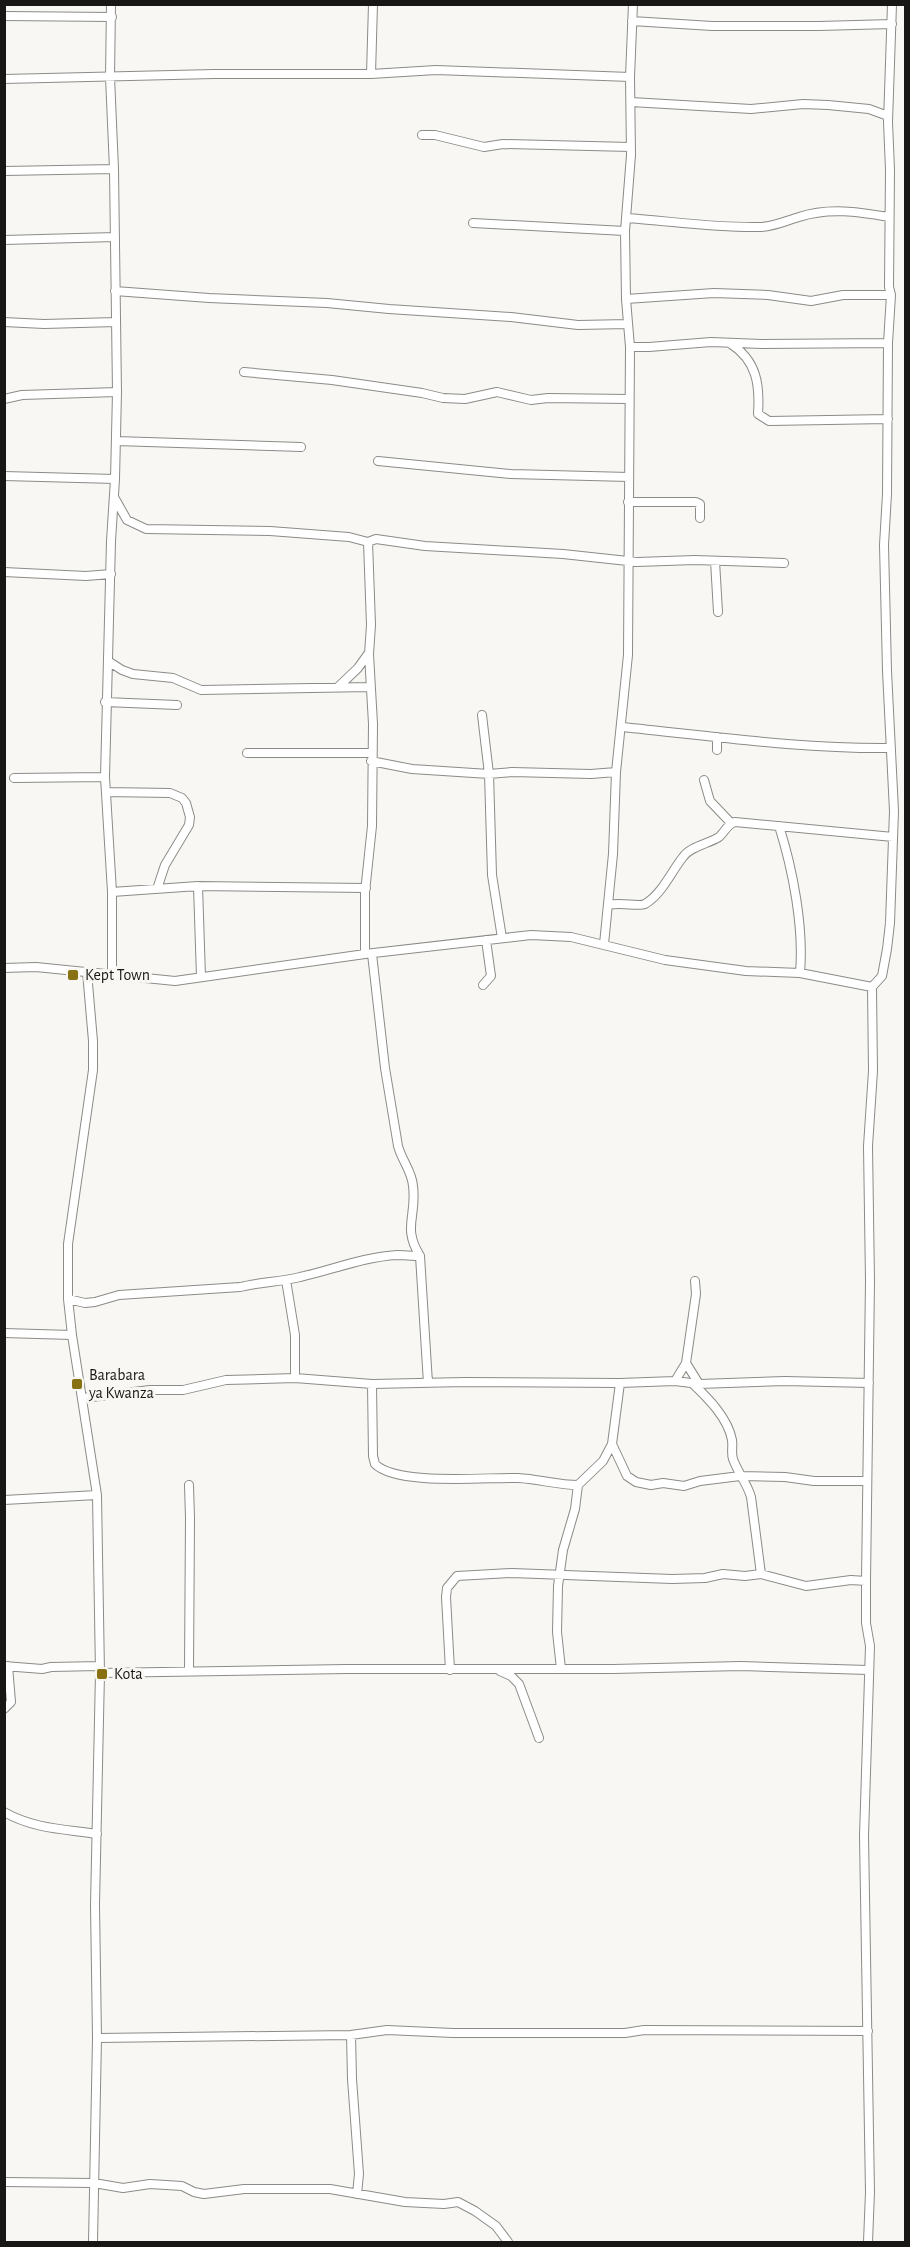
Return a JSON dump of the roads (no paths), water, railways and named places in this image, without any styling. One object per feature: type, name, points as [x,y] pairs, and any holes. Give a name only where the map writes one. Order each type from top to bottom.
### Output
[{"type":"street","points":[[111,4],[110,77],[114,170],[117,393],[105,702],[105,777],[112,892],[112,975]]},
{"type":"street","points":[[371,74],[373,4]]},
{"type":"street","points":[[604,944],[609,905],[616,772],[628,654],[630,347],[626,299],[625,231],[630,147],[633,4]]},
{"type":"street","points":[[868,2242],[870,2192],[864,1836],[870,1646],[866,1581],[869,1383],[868,1146],[873,1050],[872,987],[882,976],[887,949],[894,811],[884,545],[891,295],[889,287],[888,116],[892,4]]},
{"type":"street","points":[[4,16],[112,17]]},
{"type":"street","points":[[632,21],[712,26],[892,24]]},
{"type":"street","points":[[4,79],[214,74],[371,74],[436,70],[630,77]]},
{"type":"street","points":[[631,102],[751,109],[802,104],[828,105],[870,109],[888,116]]},
{"type":"street","points":[[422,135],[435,135],[484,147],[503,144],[630,147]]},
{"type":"street","points":[[4,171],[114,170]]},
{"type":"street","points":[[626,218],[761,227],[784,223],[798,217],[834,211],[853,211],[889,217]]},
{"type":"street","points":[[472,223],[625,231]]},
{"type":"street","points":[[4,240],[115,237]]},
{"type":"street","points":[[115,291],[327,303],[511,317],[578,325],[628,324]]},
{"type":"street","points":[[626,299],[670,298],[705,293],[768,295],[811,301],[843,295],[891,295]]},
{"type":"street","points":[[4,322],[44,324],[116,322]]},
{"type":"street","points":[[630,347],[711,342],[888,343]]},
{"type":"street","points":[[730,343],[741,350],[753,364],[756,373],[758,414],[762,419],[769,421],[888,419]]},
{"type":"street","points":[[244,372],[332,380],[443,398],[465,399],[496,392],[531,400],[548,398],[629,399]]},
{"type":"street","points":[[4,399],[22,395],[117,393]]},
{"type":"street","points":[[116,441],[302,447]]},
{"type":"street","points":[[378,461],[511,474],[629,477]]},
{"type":"street","points":[[4,476],[115,479]]},
{"type":"street","points":[[113,497],[127,520],[146,529],[270,531],[349,537],[368,542],[376,539],[425,546],[563,554],[628,561],[784,563]]},
{"type":"street","points":[[628,502],[696,502],[700,504],[700,518]]},
{"type":"street","points":[[368,542],[371,625],[369,654],[373,724],[372,826],[366,888],[368,954],[398,1146],[401,1158],[412,1177],[411,1242],[420,1256],[428,1383]]},
{"type":"street","points":[[715,561],[718,612]]},
{"type":"street","points":[[4,572],[86,576],[111,574]]},
{"type":"street","points":[[338,687],[369,654]]},
{"type":"street","points":[[108,661],[133,674],[173,678],[201,690],[370,687]]},
{"type":"street","points":[[105,702],[177,705]]},
{"type":"street","points":[[482,715],[489,774],[492,875],[502,938]]},
{"type":"street","points":[[622,727],[841,748],[891,748]]},
{"type":"street","points":[[717,737],[717,750]]},
{"type":"street","points":[[247,753],[371,757],[428,771],[489,774],[616,772]]},
{"type":"street","points":[[14,778],[105,777]]},
{"type":"street","points":[[704,780],[713,805],[731,823]]},
{"type":"street","points":[[106,792],[170,794],[182,798],[186,803],[190,817],[189,825],[165,864],[157,889]]},
{"type":"street","points":[[609,905],[620,903],[638,906],[644,904],[666,882],[683,857],[705,842],[719,836],[731,823],[740,821],[893,837]]},
{"type":"street","points":[[779,826],[791,870],[800,939],[800,974]]},
{"type":"street","points":[[112,892],[198,886],[366,888]]},
{"type":"street","points":[[198,886],[201,976]]},
{"type":"street","points":[[4,968],[36,967],[175,981],[368,954],[531,935],[554,936],[604,944],[665,960],[746,971],[800,974],[872,987]]},
{"type":"street","points":[[483,985],[491,976],[486,940]]},
{"type":"street","points":[[87,972],[93,1070],[68,1244],[68,1299],[97,1496],[100,1669],[95,1905],[97,2037],[93,2242]]},
{"type":"street","points":[[68,1299],[85,1303],[111,1296],[240,1287],[257,1282],[286,1280],[397,1255],[420,1256]]},
{"type":"street","points":[[286,1280],[295,1335],[295,1378]]},
{"type":"street","points":[[675,1381],[686,1364],[696,1294],[695,1281]]},
{"type":"street","points":[[4,1334],[72,1335]]},
{"type":"street","points":[[686,1364],[695,1383],[723,1418],[732,1440],[732,1456],[751,1497],[761,1574]]},
{"type":"street","points":[[82,1398],[150,1390],[183,1390],[226,1380],[295,1378],[372,1384],[675,1381],[869,1383]]},
{"type":"street","points":[[561,1669],[557,1632],[563,1550],[578,1485],[603,1461],[612,1444],[620,1383]]},
{"type":"street","points":[[372,1384],[373,1456],[375,1464],[390,1474],[481,1480],[519,1478],[578,1485]]},
{"type":"street","points":[[612,1444],[627,1476],[636,1482],[651,1485],[663,1483],[684,1486],[700,1481],[740,1476],[785,1477],[814,1481],[867,1481]]},
{"type":"street","points":[[189,1485],[189,1671]]},
{"type":"street","points":[[4,1500],[97,1496]]},
{"type":"street","points":[[450,1670],[446,1597],[447,1588],[457,1576],[467,1574],[560,1575],[672,1579],[705,1578],[723,1574],[745,1576],[761,1574],[806,1586],[851,1580],[866,1581]]},
{"type":"street","points":[[4,1709],[11,1702],[6,1666],[18,1669],[189,1671],[741,1666],[868,1670]]},
{"type":"street","points":[[497,1669],[511,1676],[519,1684],[539,1738]]},
{"type":"street","points":[[4,1812],[42,1827],[97,1834]]},
{"type":"street","points":[[97,2037],[351,2035],[387,2030],[453,2033],[625,2033],[644,2030],[868,2031]]},
{"type":"street","points":[[351,2035],[359,2174],[357,2194]]},
{"type":"street","points":[[4,2182],[94,2183],[123,2188],[150,2184],[182,2186],[204,2194],[244,2189],[330,2189],[405,2202],[444,2204],[458,2202],[496,2226],[508,2242]]},
{"type":"place","name":"Kept Town","points":[[73,975]]},
{"type":"place","name":"Barabara ya Kwanza","points":[[77,1384]]},
{"type":"place","name":"Kota","points":[[102,1674]]}]
